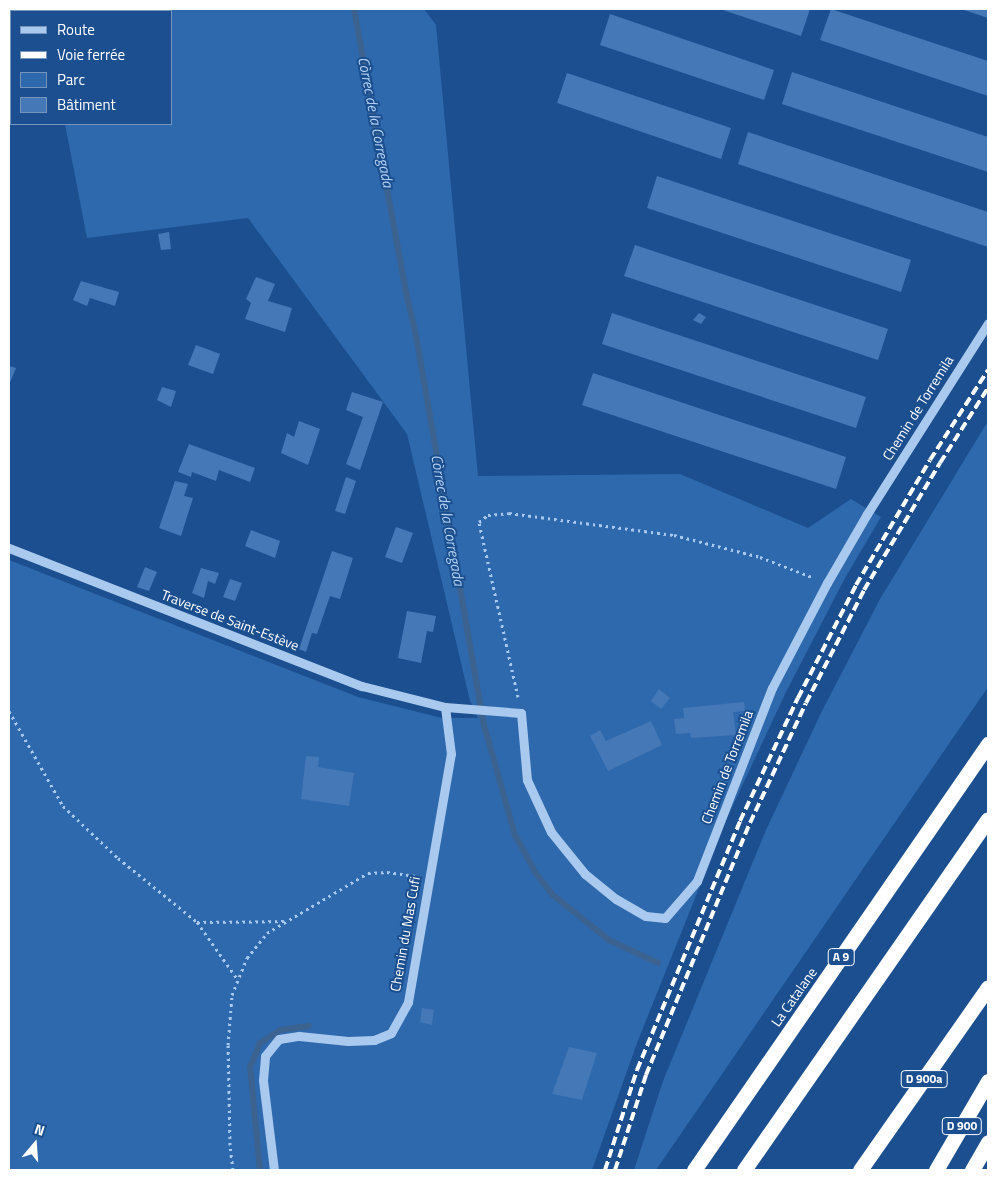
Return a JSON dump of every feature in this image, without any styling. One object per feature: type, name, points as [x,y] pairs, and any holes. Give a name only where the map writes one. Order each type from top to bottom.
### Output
[{"type":"highway","name":"La Catalane","points":[[694,1170],[988,744]]},
{"type":"highway","points":[[744,1170],[988,819]]},
{"type":"highway","name":"D 900a","points":[[860,1170],[988,987]]},
{"type":"highway","name":"D 900","points":[[936,1170],[988,1081]]},
{"type":"highway","name":"D 900","points":[[972,1170],[988,1142]]},
{"type":"street","name":"Chemin de Torremila","points":[[521,713],[526,780],[551,832],[585,874],[616,899],[646,916],[665,918],[697,881],[772,688],[827,583],[867,514],[988,323]]},
{"type":"street","name":"Traverse de Saint-Estève","points":[[9,548],[362,686],[445,707]]},
{"type":"street","points":[[445,707],[521,713]]},
{"type":"street","name":"Chemin du Mas Cufi","points":[[274,1170],[263,1080],[265,1056],[280,1039],[298,1036],[348,1041],[374,1040],[391,1033],[408,1002],[451,754],[445,707]]},
{"type":"path","points":[[521,713],[479,522],[488,515],[509,513],[674,535],[760,557],[827,583]]},
{"type":"path","points":[[9,710],[63,806],[118,858],[196,922],[238,980]]},
{"type":"path","points":[[233,1170],[230,1145],[228,1045],[232,995],[247,958],[267,933],[368,873],[387,872],[429,878]]},
{"type":"path","points":[[196,922],[287,921]]},
{"type":"green space","points":[[424,9],[436,25],[478,476],[680,474],[808,528],[851,499],[881,517],[845,578],[786,692],[728,816],[637,1043],[592,1170],[9,1170],[9,560],[358,697],[442,718],[478,718],[470,701],[407,434],[248,218],[87,238],[65,125],[172,125],[172,10],[42,10]]},
{"type":"green space","points":[[988,421],[988,687],[656,1170],[634,1170],[663,1081],[766,830],[822,711],[880,599]]},
{"type":"building","points":[[720,9],[810,9],[801,36]]},
{"type":"building","points":[[831,9],[988,61],[988,96],[820,40]]},
{"type":"building","points":[[961,9],[988,9],[988,18]]},
{"type":"building","points":[[610,14],[774,70],[764,100],[600,45]]},
{"type":"building","points":[[792,72],[988,137],[988,172],[782,104]]},
{"type":"building","points":[[567,73],[731,128],[721,159],[557,103]]},
{"type":"building","points":[[748,132],[988,212],[988,247],[738,164]]},
{"type":"building","points":[[657,176],[911,260],[901,292],[647,208]]},
{"type":"building","points":[[169,232],[171,249],[161,250],[158,234]]},
{"type":"building","points":[[635,245],[888,329],[878,360],[624,276]]},
{"type":"building","points":[[256,277],[275,284],[268,301],[292,308],[285,332],[245,319],[251,303],[246,299]]},
{"type":"building","points":[[81,281],[119,292],[115,306],[90,298],[87,306],[73,300]]},
{"type":"building","points":[[612,313],[866,397],[856,428],[602,344]]},
{"type":"building","points":[[699,313],[706,317],[701,324],[693,320]]},
{"type":"building","points":[[196,345],[220,354],[213,374],[188,365]]},
{"type":"building","points":[[9,366],[16,368],[9,385]]},
{"type":"building","points":[[593,373],[846,457],[836,489],[582,405]]},
{"type":"building","points":[[162,387],[176,391],[171,407],[157,400]]},
{"type":"building","points":[[352,392],[383,402],[360,470],[346,464],[363,417],[346,410]]},
{"type":"building","points":[[299,421],[320,429],[308,465],[281,453],[287,433],[294,437]]},
{"type":"building","points":[[189,444],[255,468],[250,482],[219,470],[216,481],[192,472],[191,477],[178,472]]},
{"type":"building","points":[[346,477],[356,481],[345,514],[335,511]]},
{"type":"building","points":[[175,481],[188,484],[184,496],[193,498],[181,536],[159,528]]},
{"type":"building","points":[[396,527],[413,533],[402,563],[385,557]]},
{"type":"building","points":[[251,530],[280,541],[275,558],[245,546]]},
{"type":"building","points":[[332,551],[353,558],[340,599],[330,596],[317,634],[312,633],[306,652],[299,649]]},
{"type":"building","points":[[145,567],[157,572],[149,591],[137,587]]},
{"type":"building","points":[[201,568],[219,573],[215,584],[208,581],[204,598],[192,593]]},
{"type":"building","points":[[230,579],[242,583],[235,601],[223,597]]},
{"type":"building","points":[[407,611],[436,616],[433,632],[427,631],[421,663],[398,658]]},
{"type":"building","points":[[659,689],[670,698],[661,709],[651,701]]},
{"type":"building","points":[[744,702],[745,711],[733,712],[736,735],[691,738],[690,733],[676,734],[674,719],[684,718],[683,708]]},
{"type":"building","points":[[651,721],[662,745],[608,771],[590,736],[600,730],[606,741]]},
{"type":"building","points":[[306,756],[319,757],[318,767],[354,773],[349,806],[301,799]]},
{"type":"building","points":[[422,1008],[434,1010],[432,1025],[420,1022]]},
{"type":"building","points":[[569,1047],[597,1053],[582,1100],[552,1094]]},
{"type":"waterway","name":"Còrrec de la Corregada","points":[[354,9],[406,292],[416,336],[484,725],[515,835],[535,872],[553,895],[609,940],[658,963]]},
{"type":"waterway","points":[[260,1170],[250,1067],[260,1043],[280,1030],[309,1026]]},
{"type":"railway","points":[[605,1170],[637,1070],[740,821],[798,698],[856,585],[930,460],[988,370]]},
{"type":"railway","points":[[615,1170],[646,1075],[750,823],[806,703],[864,590],[940,463],[988,388]]}]
